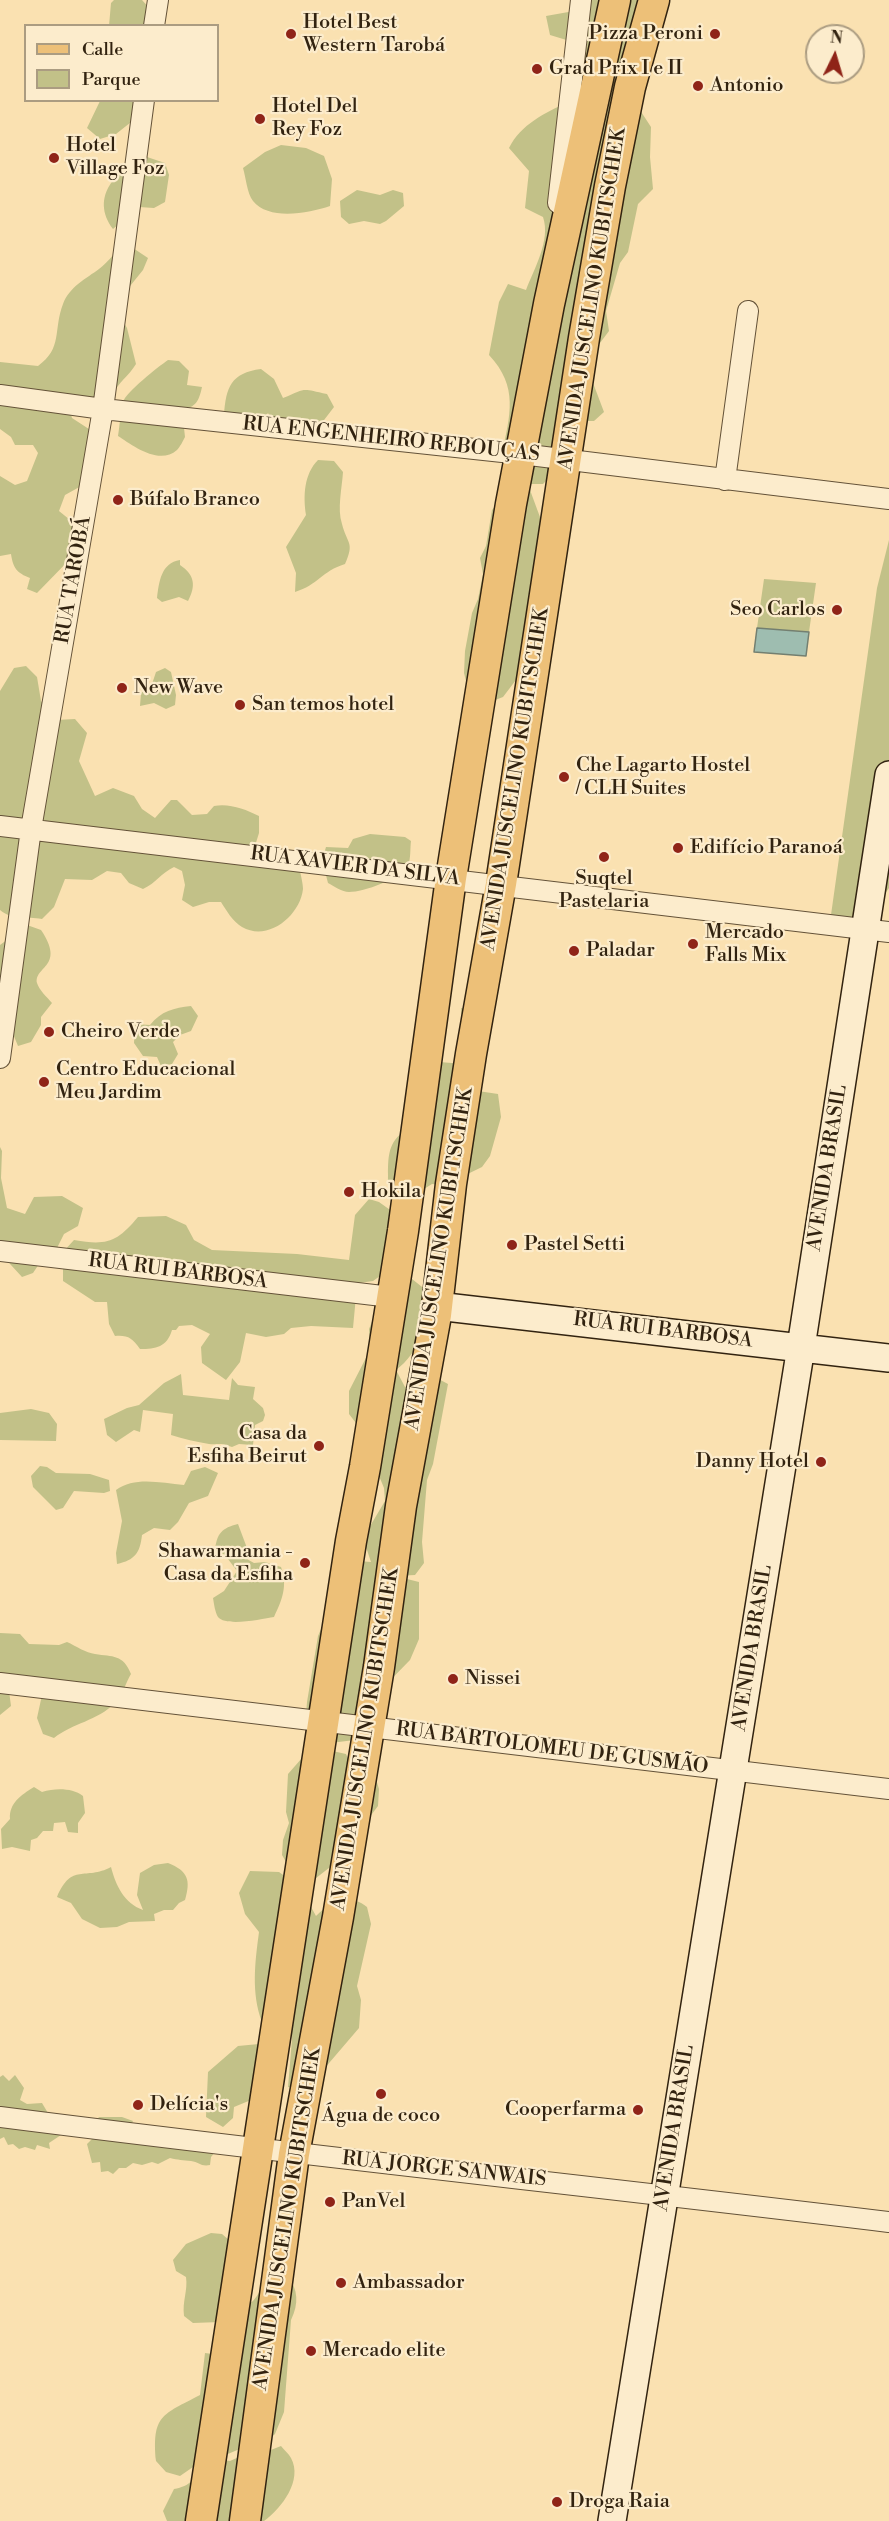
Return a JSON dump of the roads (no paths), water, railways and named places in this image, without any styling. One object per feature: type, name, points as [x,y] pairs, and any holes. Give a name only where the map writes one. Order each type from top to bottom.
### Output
[{"type":"main road","name":"AVENIDA JUSCELINO KUBITSCHEK","points":[[201,2521],[308,1819],[325,1723],[351,1541],[365,1467],[421,1110],[451,878],[521,454],[549,304],[615,0]]},
{"type":"main road","name":"AVENIDA JUSCELINO KUBITSCHEK","points":[[245,2521],[294,2154],[338,1917],[391,1586],[401,1506],[437,1306],[458,1137],[501,884],[584,338],[610,186],[630,87],[654,0]]},
{"type":"main road","points":[[365,1467],[385,1495],[401,1506]]},
{"type":"main road","points":[[351,1541],[367,1548],[375,1556],[382,1564],[391,1586]]},
{"type":"street","points":[[154,24],[158,0]]},
{"type":"street","name":"AVENIDA JUSCELINO KUBITSCHEK","points":[[549,304],[581,0]]},
{"type":"street","name":"RUA TAROBÁ","points":[[0,1058],[31,829],[103,409],[144,102]]},
{"type":"street","points":[[725,480],[748,311]]},
{"type":"street","name":"RUA ENGENHEIRO REBOUÇAS","points":[[0,395],[103,409],[521,454],[889,499]]},
{"type":"street","name":"AVENIDA BRASIL","points":[[612,2521],[801,1347],[877,930],[889,775]]},
{"type":"street","name":"RUA XAVIER DA SILVA","points":[[0,826],[877,930]]},
{"type":"street","name":"RUA RUI BARBOSA","points":[[0,1251],[391,1297]]},
{"type":"street","name":"RUA RUI BARBOSA","points":[[437,1306],[889,1358]]},
{"type":"street","name":"RUA BARTOLOMEU DE GUSMÃO","points":[[0,1683],[889,1789]]},
{"type":"street","name":"RUA JORGE SANWAIS","points":[[0,2117],[257,2150],[664,2194],[889,2222]]},
{"type":"place","name":"Hotel Best Western Tarobá","points":[[291,34]]},
{"type":"place","name":"Pizza Peroni","points":[[715,34]]},
{"type":"place","name":"Grad Prix I e II","points":[[537,69]]},
{"type":"place","name":"Antonio","points":[[698,86]]},
{"type":"place","name":"Hotel Del Rey Foz","points":[[260,119]]},
{"type":"place","name":"Hotel Village Foz","points":[[54,158]]},
{"type":"place","name":"Búfalo Branco","points":[[118,500]]},
{"type":"place","name":"Seo Carlos","points":[[837,610]]},
{"type":"place","name":"New Wave","points":[[122,688]]},
{"type":"place","name":"San temos hotel","points":[[240,705]]},
{"type":"place","name":"Che Lagarto Hostel / CLH Suites","points":[[564,777]]},
{"type":"place","name":"Edifício Paranoá","points":[[678,848]]},
{"type":"place","name":"Suqtel Pastelaria","points":[[604,857]]},
{"type":"place","name":"Mercado Falls Mix","points":[[693,944]]},
{"type":"place","name":"Paladar","points":[[574,951]]},
{"type":"place","name":"Cheiro Verde","points":[[49,1032]]},
{"type":"place","name":"Centro Educacional Meu Jardim","points":[[44,1082]]},
{"type":"place","name":"Hokila","points":[[349,1192]]},
{"type":"place","name":"Pastel Setti","points":[[512,1245]]},
{"type":"place","name":"Casa da Esfiha Beirut","points":[[319,1446]]},
{"type":"place","name":"Danny Hotel","points":[[821,1462]]},
{"type":"place","name":"Shawarmania - Casa da Esfiha","points":[[305,1563]]},
{"type":"place","name":"Nissei","points":[[453,1679]]},
{"type":"place","name":"Água de coco","points":[[381,2094]]},
{"type":"place","name":"Delícia's","points":[[138,2105]]},
{"type":"place","name":"Cooperfarma","points":[[638,2110]]},
{"type":"place","name":"PanVel","points":[[330,2202]]},
{"type":"place","name":"Ambassador","points":[[341,2283]]},
{"type":"place","name":"Mercado elite","points":[[311,2351]]},
{"type":"place","name":"Droga Raia","points":[[557,2502]]}]
